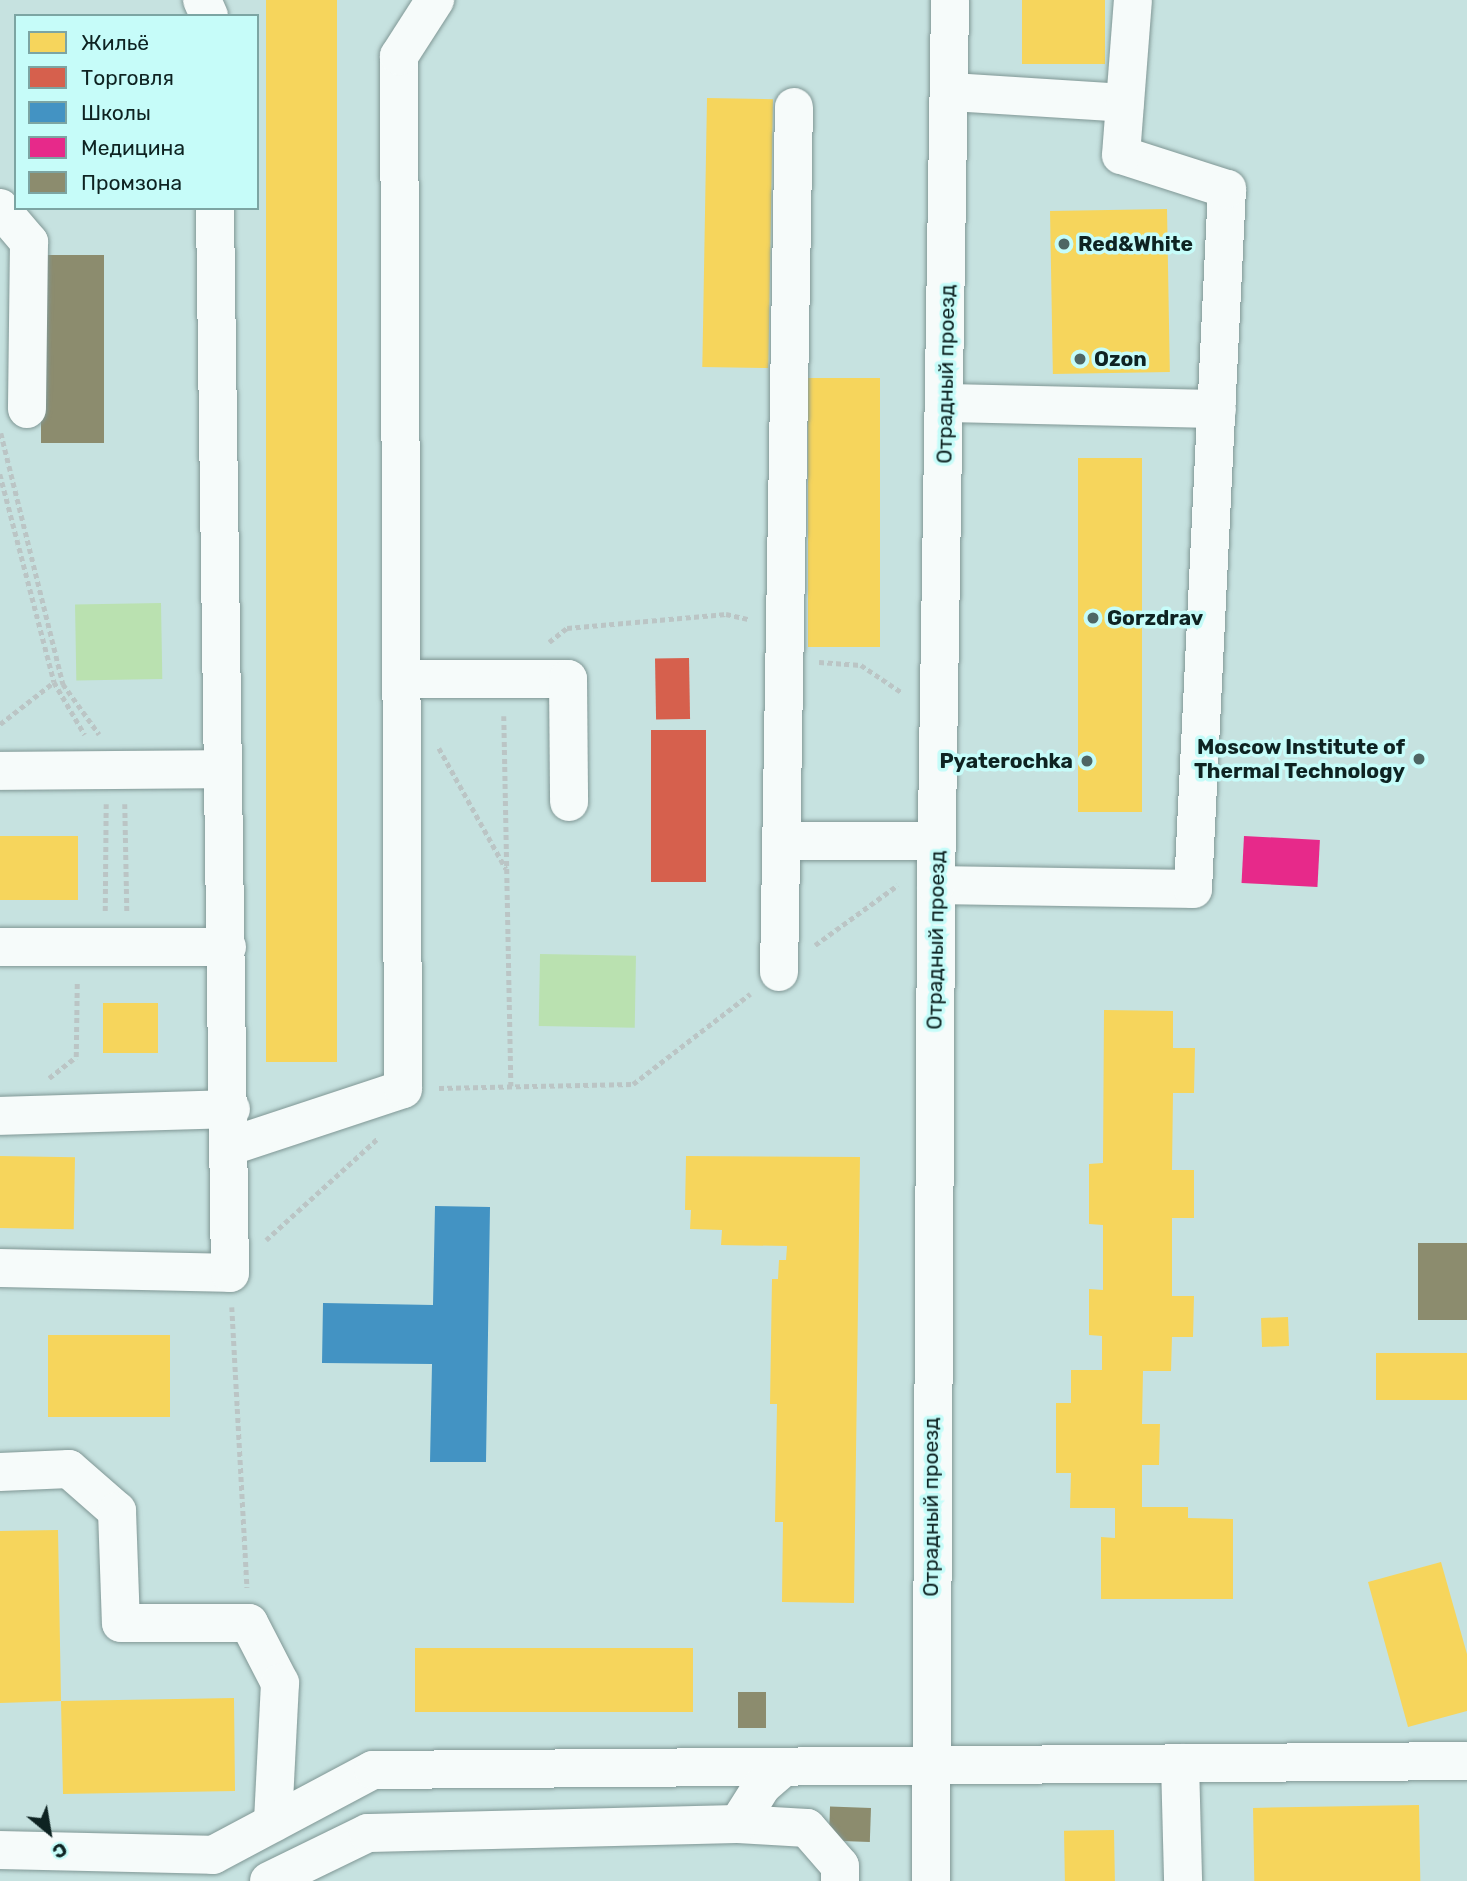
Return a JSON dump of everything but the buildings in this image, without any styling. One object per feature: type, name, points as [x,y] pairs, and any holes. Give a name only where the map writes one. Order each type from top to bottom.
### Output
[{"type":"street","points":[[0,1116],[231,1128],[403,1088],[399,56],[435,0]]},
{"type":"street","name":"Отрадный проезд","points":[[931,1881],[936,884],[951,92],[950,0]]},
{"type":"street","points":[[936,884],[1193,889],[1227,189],[1121,155],[1133,0]]},
{"type":"street","points":[[951,92],[1125,103]]},
{"type":"street","points":[[779,972],[794,107]]},
{"type":"street","points":[[0,208],[29,242],[13,418]]},
{"type":"street","points":[[0,1268],[230,1273],[231,1128],[215,210]]},
{"type":"street","points":[[945,403],[1217,409]]},
{"type":"street","points":[[402,679],[568,679],[569,802]]},
{"type":"street","points":[[0,771],[223,769]]},
{"type":"street","points":[[780,841],[937,841]]},
{"type":"street","points":[[0,947],[227,947]]},
{"type":"street","points":[[0,1472],[69,1469],[117,1511],[121,1623],[249,1623],[280,1683],[273,1823]]},
{"type":"street","points":[[0,1850],[213,1855],[373,1770],[1467,1761]]},
{"type":"street","points":[[1180,1763],[1183,1881]]},
{"type":"street","points":[[738,1825],[762,1786],[784,1767]]},
{"type":"street","points":[[270,1881],[368,1833],[738,1825],[807,1828],[840,1866],[840,1881]]},
{"type":"path","points":[[13,418],[63,684],[116,770],[103,947],[76,1057],[47,1080],[35,1080]]},
{"type":"path","points":[[0,474],[54,682],[116,770],[103,947]]},
{"type":"path","points":[[546,645],[567,628],[726,614],[783,643],[861,665],[901,692]]},
{"type":"path","points":[[503,679],[511,1086]]},
{"type":"path","points":[[0,724],[54,682]]},
{"type":"path","points":[[434,739],[506,870]]},
{"type":"path","points":[[403,1088],[633,1084],[898,885]]},
{"type":"path","points":[[249,1623],[230,1273],[382,1134]]},
{"type":"green space","points":[[161,603],[162,679],[76,680],[75,605]]},
{"type":"green space","points":[[540,954],[636,956],[635,1028],[539,1026]]},
{"type":"place","name":"Red&White","points":[[1064,244]]},
{"type":"place","name":"Ozon","points":[[1080,359]]},
{"type":"place","name":"Gorzdrav","points":[[1093,618]]},
{"type":"place","name":"Moscow Institute of Thermal Technology","points":[[1419,759]]},
{"type":"place","name":"Pyaterochka","points":[[1087,761]]}]
